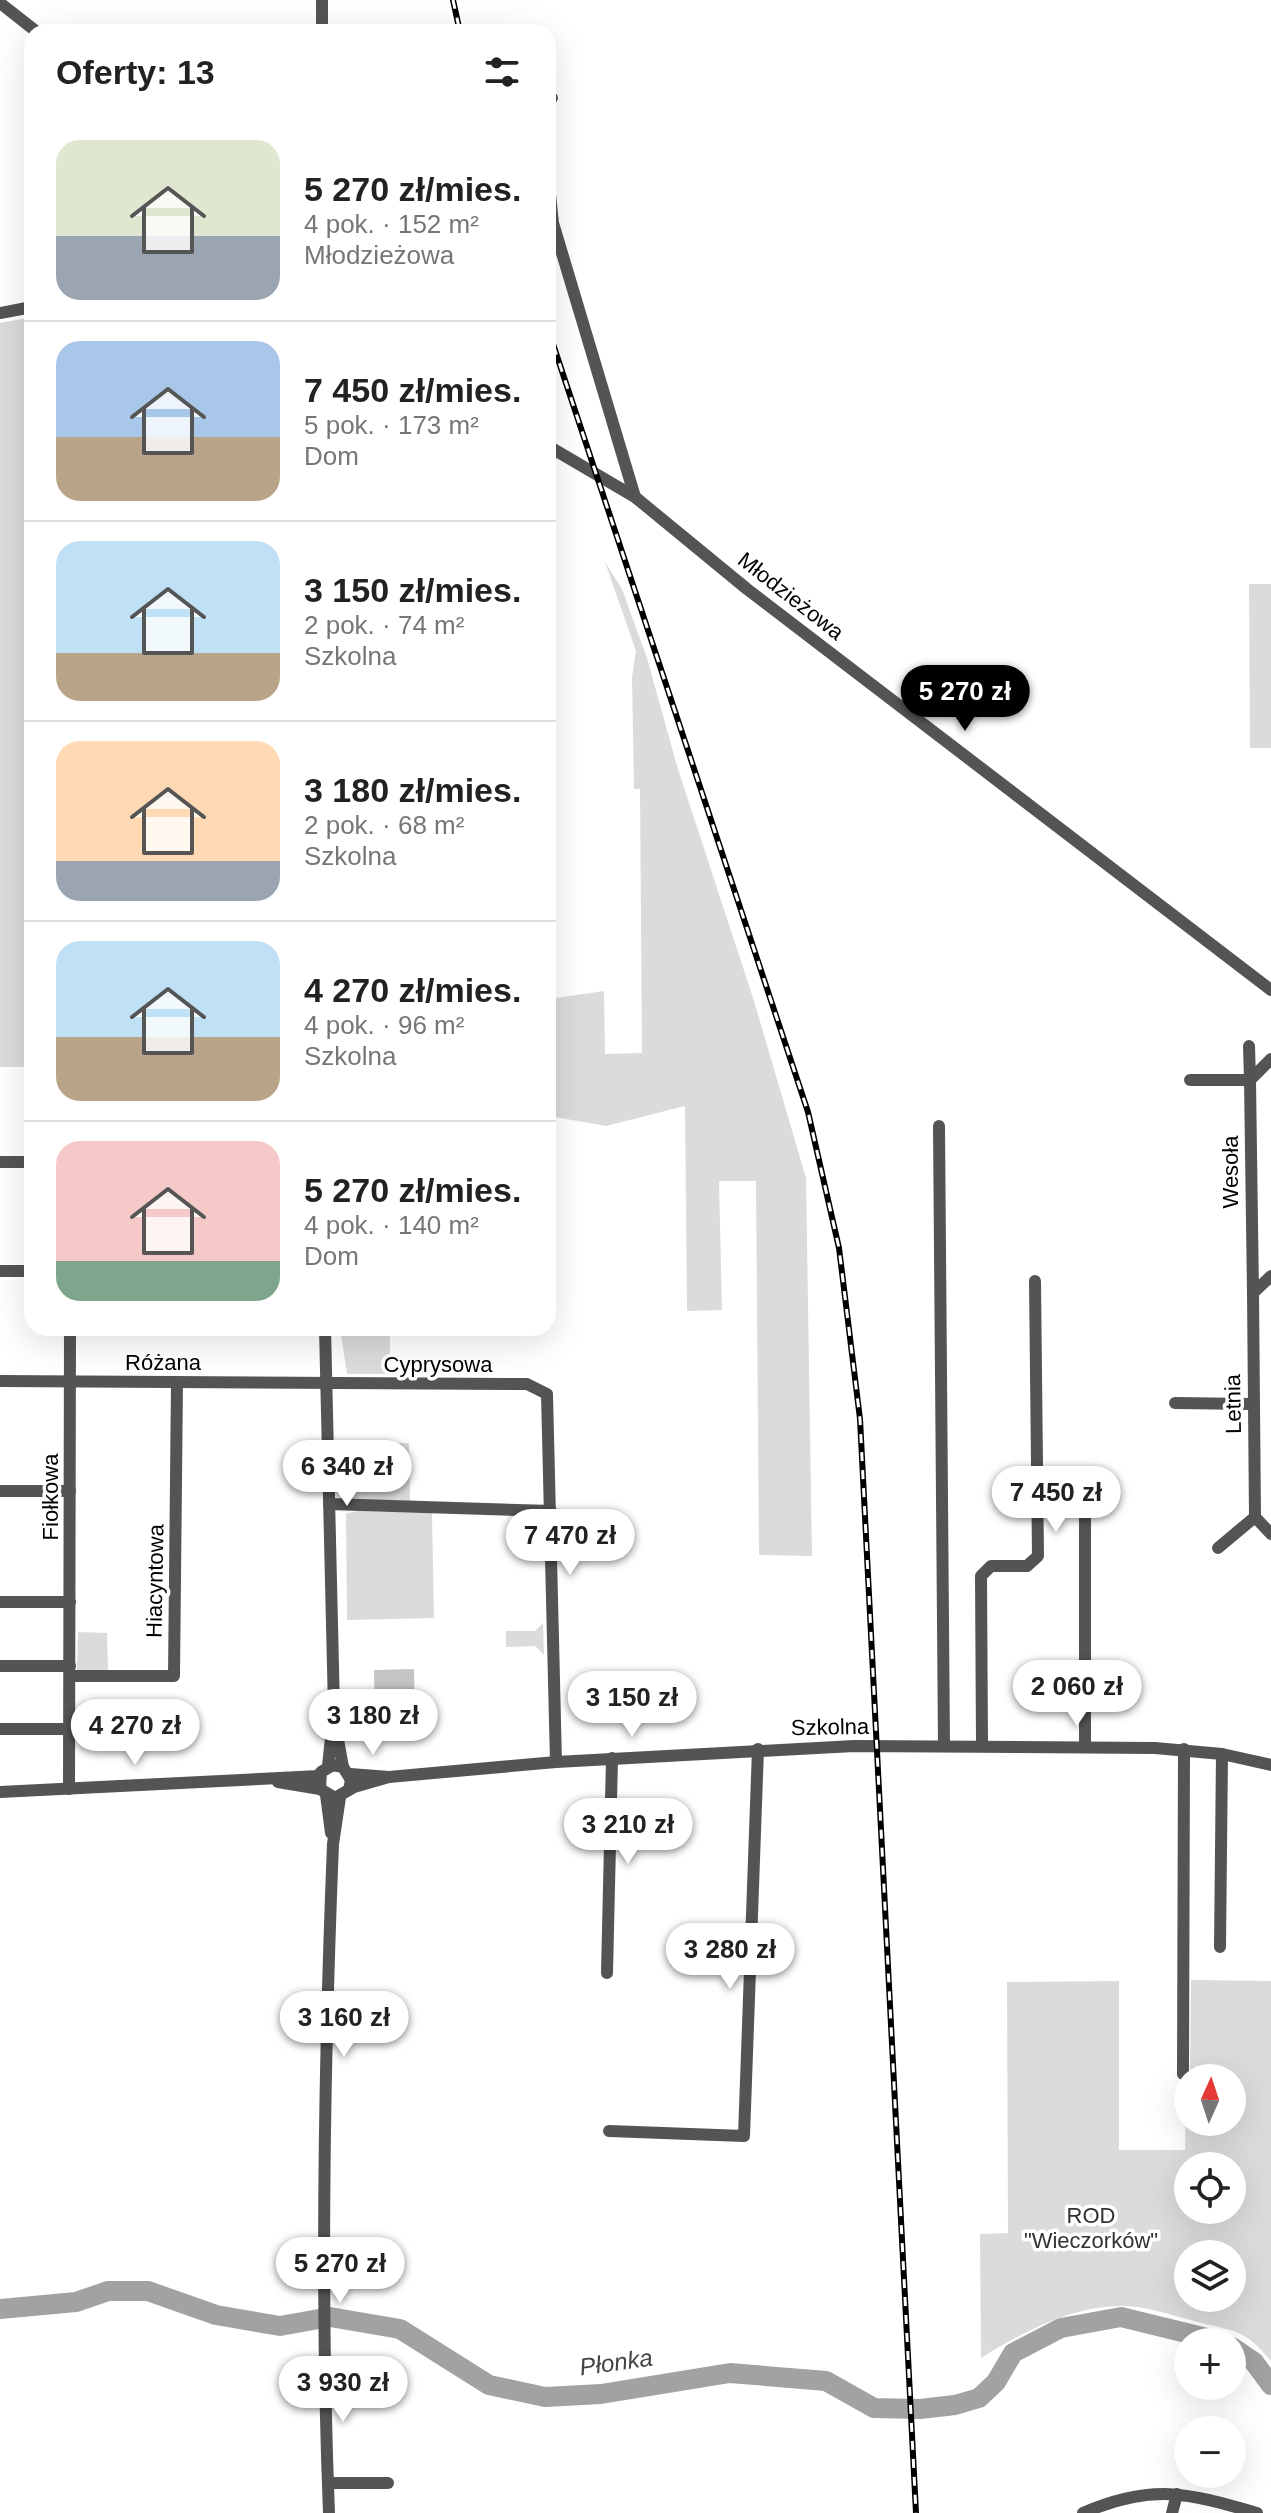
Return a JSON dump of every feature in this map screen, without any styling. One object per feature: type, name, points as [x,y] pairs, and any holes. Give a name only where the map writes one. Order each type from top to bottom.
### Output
[{"type":"street","points":[[322,0],[322,24]]},
{"type":"street","points":[[0,3],[27,24]]},
{"type":"street","points":[[556,233],[635,497]]},
{"type":"street","points":[[0,313],[24,308]]},
{"type":"street","name":"Młodzieżowa","points":[[556,451],[635,497],[747,589],[1271,990]]},
{"type":"street","name":"Wesoła","points":[[1249,1046],[1253,1293]]},
{"type":"street","points":[[1190,1080],[1250,1080],[1269,1066]]},
{"type":"street","points":[[939,1126],[944,1746]]},
{"type":"street","points":[[0,1162],[24,1162]]},
{"type":"street","points":[[0,1271],[24,1271]]},
{"type":"street","points":[[1253,1293],[1271,1276]]},
{"type":"street","points":[[982,1745],[981,1576],[991,1566],[1027,1566],[1038,1556],[1035,1281]]},
{"type":"street","name":"Letnia","points":[[1253,1293],[1255,1517]]},
{"type":"street","name":"Fiołkowa","points":[[69,1789],[70,1336]]},
{"type":"street","points":[[325,1336],[334,1720],[323,1782],[333,1844],[322,2274],[329,2513]]},
{"type":"street","name":"Różana","points":[[0,1381],[326,1382]]},
{"type":"street","name":"Hiacyntowa","points":[[70,1671],[174,1676],[177,1382]]},
{"type":"street","name":"Cyprysowa","points":[[326,1382],[527,1384],[547,1394],[551,1511]]},
{"type":"street","points":[[1175,1403],[1252,1404]]},
{"type":"street","points":[[1085,1476],[1085,1746]]},
{"type":"street","points":[[0,1491],[70,1491]]},
{"type":"street","points":[[329,1504],[551,1511],[556,1762]]},
{"type":"street","points":[[1218,1548],[1255,1517],[1271,1534]]},
{"type":"street","points":[[0,1602],[70,1602]]},
{"type":"street","points":[[0,1666],[70,1671]]},
{"type":"street","points":[[333,1844],[346,1771],[334,1720]]},
{"type":"street","points":[[0,1729],[68,1729]]},
{"type":"street","name":"Szkolna","points":[[323,1782],[346,1771],[389,1777],[758,1749],[982,1745],[1184,1749],[1271,1765]]},
{"type":"street","points":[[609,2131],[744,2136],[758,1749]]},
{"type":"street","points":[[1183,2064],[1184,1749]]},
{"type":"street","points":[[1220,1947],[1222,1754]]},
{"type":"street","points":[[607,1973],[612,1758]]},
{"type":"street","name":"Szkolna","points":[[344,1793],[389,1777]]},
{"type":"street","points":[[0,1792],[271,1780],[323,1782],[344,1793]]},
{"type":"street","points":[[328,2483],[388,2483]]},
{"type":"street","points":[[1083,2513],[1125,2496],[1177,2494],[1197,2495],[1257,2513]]},
{"type":"street","points":[[1172,2513],[1177,2494]]},
{"type":"green space","points":[[24,318],[24,1067],[0,1067],[0,323]]},
{"type":"green space","points":[[605,562],[622,589],[647,658],[677,766],[754,1001],[806,1178],[812,1556],[759,1555],[756,1181],[719,1181],[722,1310],[687,1311],[685,1106],[606,1126],[556,1117],[556,998],[604,991],[605,1054],[642,1053],[640,789],[634,789],[632,677],[636,651]]},
{"type":"green space","points":[[1249,584],[1271,584],[1271,748],[1250,748]]},
{"type":"green space","points":[[341,1336],[390,1336],[390,1374],[347,1374]]},
{"type":"green space","points":[[347,1443],[409,1443],[410,1501],[349,1499]]},
{"type":"green space","points":[[357,1511],[432,1513],[434,1618],[347,1620],[346,1514]]},
{"type":"green space","points":[[543,1623],[544,1655],[535,1646],[506,1647],[506,1631],[535,1631]]},
{"type":"green space","points":[[78,1632],[107,1633],[108,1670],[77,1670]]},
{"type":"green space","name":"ROD \"Wieczorków\"","points":[[1191,1980],[1271,1981],[1271,2361],[1246,2337],[1246,2328],[1223,2328],[1153,2310],[1117,2306],[1096,2308],[1056,2319],[981,2358],[980,2234],[1008,2233],[1007,1982],[1119,1981],[1119,2150],[1185,2150],[1185,2136],[1246,2136],[1246,2064],[1190,2064]]},
{"type":"building","points":[[414,1669],[415,1708],[423,1708],[424,1738],[375,1739],[374,1670]]},
{"type":"waterway","name":"Płonka","points":[[0,2309],[76,2302],[108,2291],[148,2291],[216,2315],[280,2326],[330,2317],[400,2329],[489,2385],[545,2397],[601,2394],[730,2373],[826,2381],[874,2408],[920,2409],[955,2405],[979,2398],[996,2382],[1013,2353],[1061,2328],[1121,2317],[1174,2330]]},
{"type":"waterway","name":"Płonka","points":[[1246,2357],[1254,2362],[1271,2385]]},
{"type":"railway","points":[[453,0],[458,24]]},
{"type":"railway","points":[[556,353],[808,1112],[839,1248],[860,1419],[916,2513]]}]
